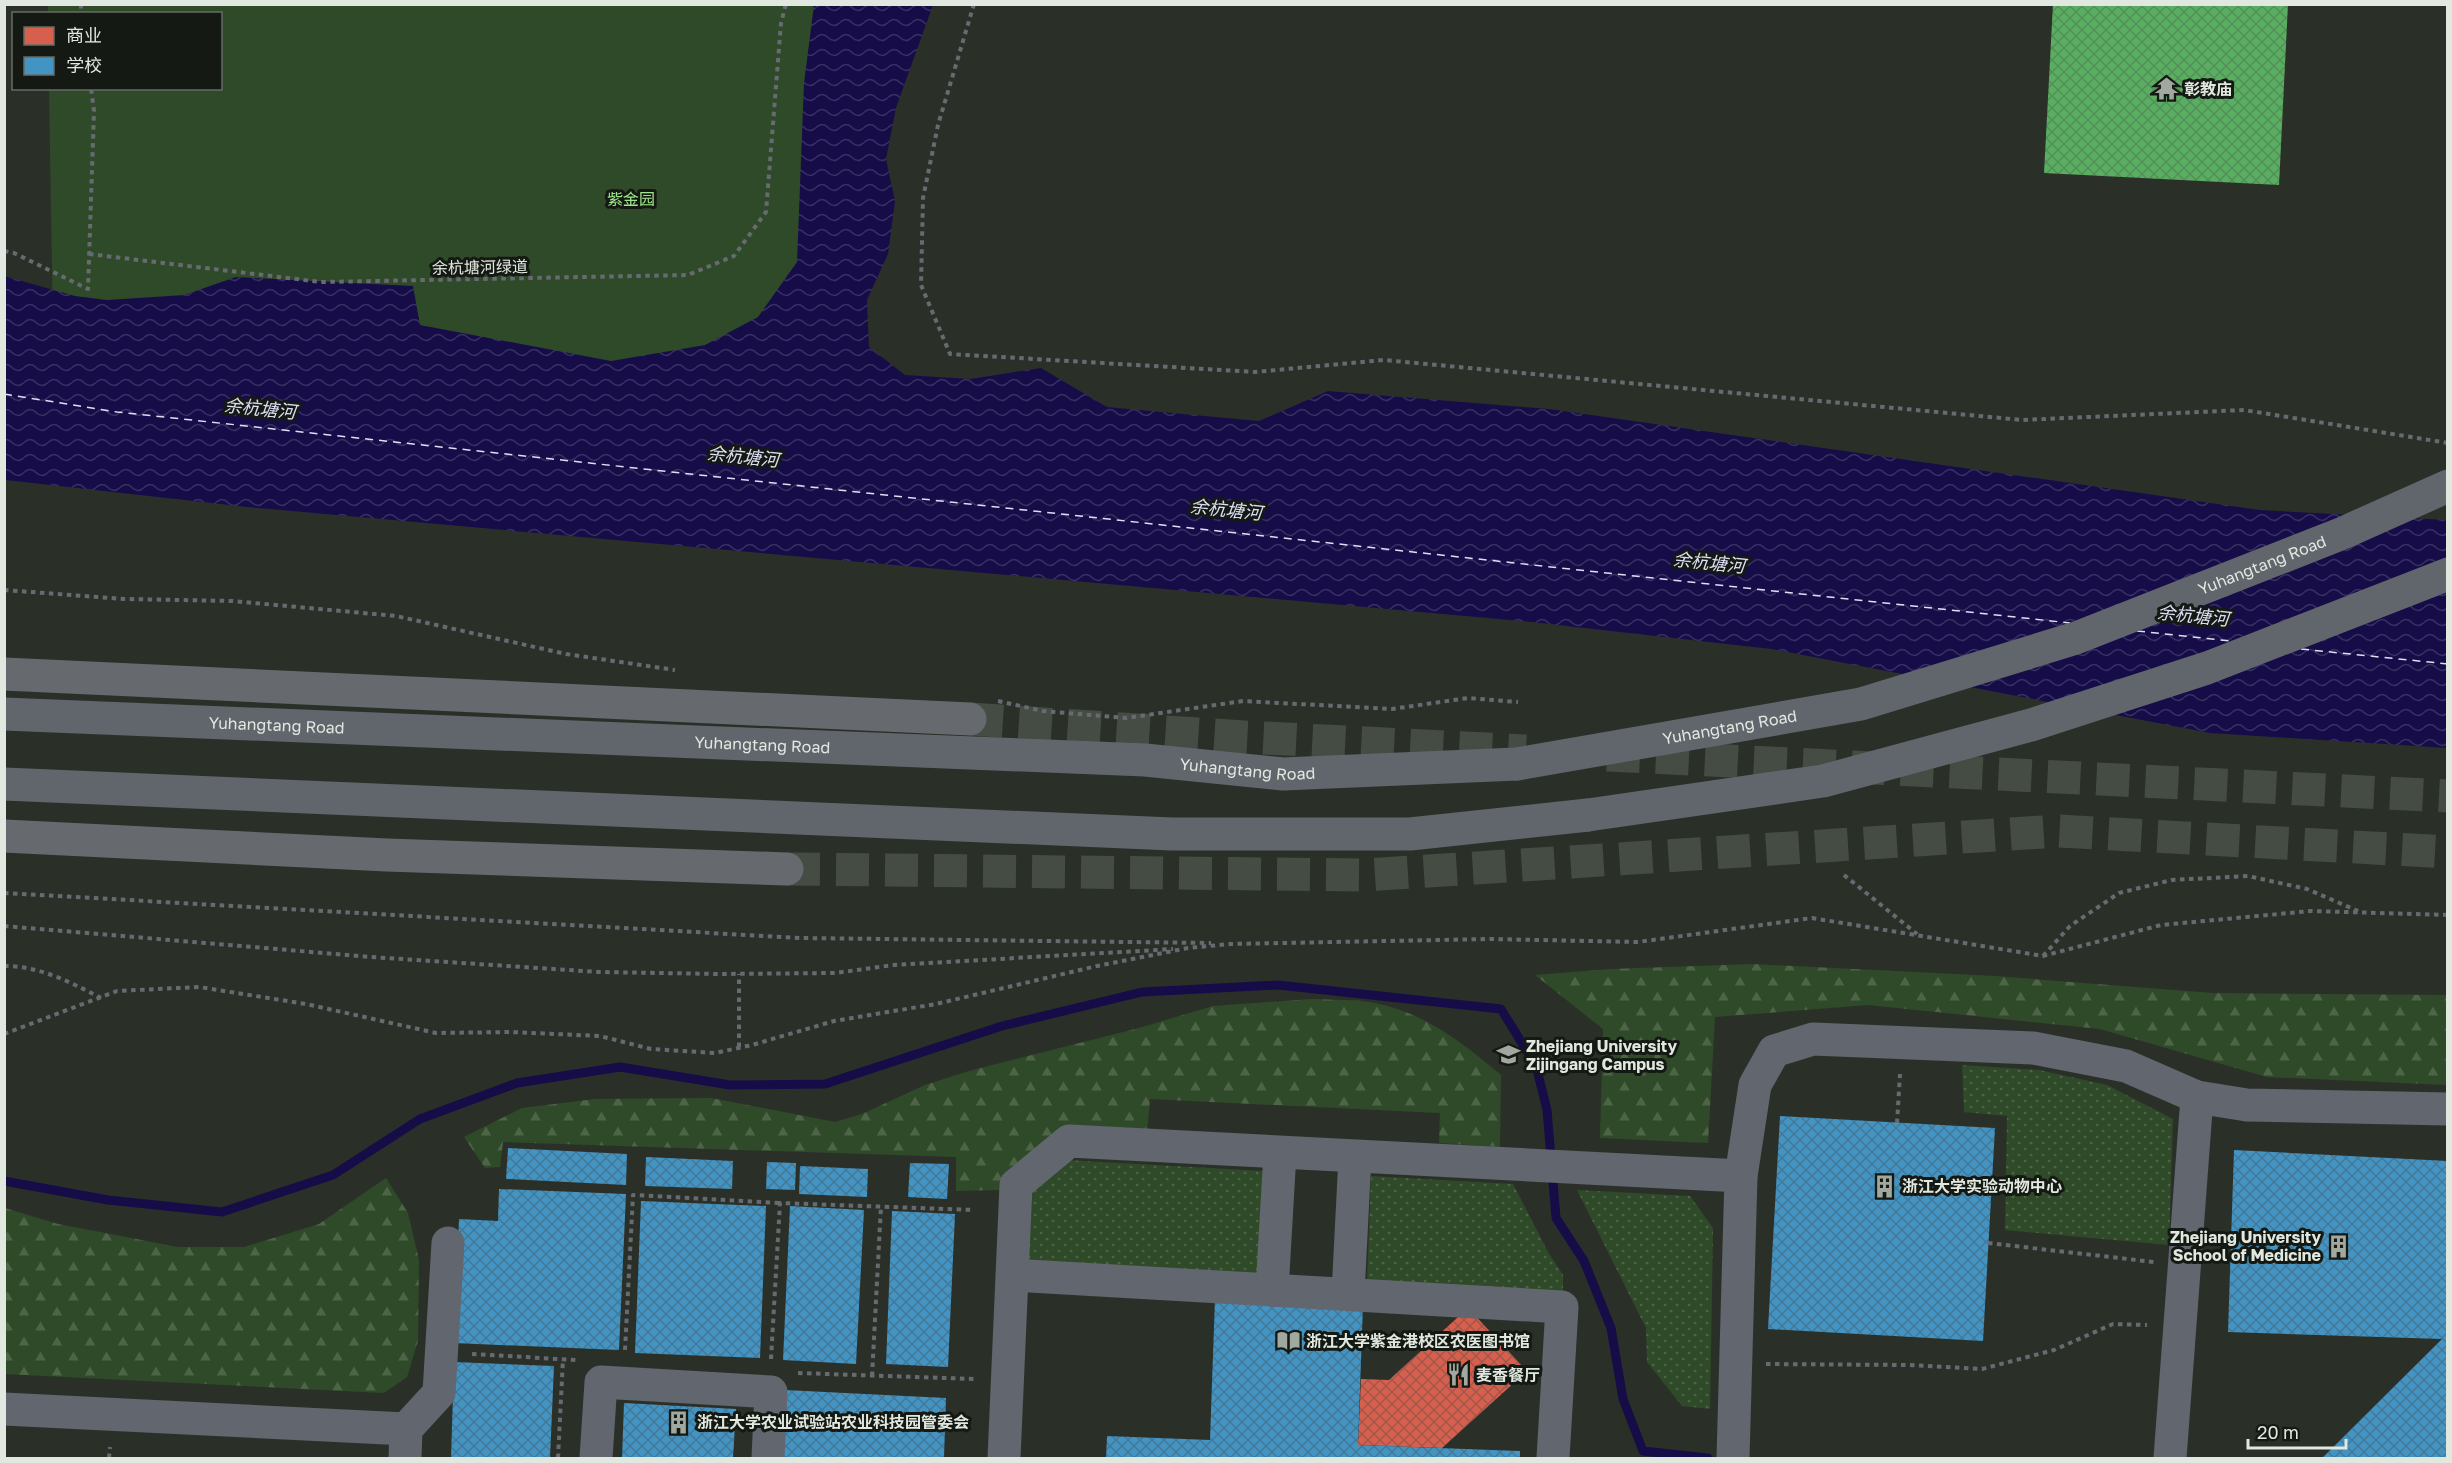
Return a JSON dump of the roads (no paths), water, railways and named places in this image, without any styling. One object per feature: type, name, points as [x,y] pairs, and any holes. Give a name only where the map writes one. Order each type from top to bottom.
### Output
[{"type":"highway","points":[[4,674],[979,709]]},
{"type":"highway","points":[[4,836],[387,855],[787,869]]},
{"type":"main road","name":"Yuhangtang Road","points":[[4,714],[1133,760],[1283,774],[1517,764],[1861,704],[2076,638],[2343,533],[2448,486]]},
{"type":"main road","points":[[4,784],[1172,834],[1410,834],[1588,815],[1823,781],[2031,725],[2207,668],[2448,574]]},
{"type":"lane","points":[[1733,1458],[1741,1176],[1755,1085],[1774,1051],[1813,1040],[2032,1048],[2126,1066],[2197,1097],[2247,1105],[2448,1109]]},
{"type":"lane","points":[[2170,1458],[2197,1097]]},
{"type":"lane","points":[[1004,1458],[1016,1185],[1069,1141],[1741,1176]]},
{"type":"lane","points":[[1272,1290],[1280,1153]]},
{"type":"lane","points":[[1348,1294],[1355,1157]]},
{"type":"lane","points":[[4,1409],[405,1444],[439,1393],[448,1243]]},
{"type":"lane","points":[[1013,1275],[1562,1307],[1553,1458]]},
{"type":"lane","points":[[596,1458],[600,1382],[771,1392],[768,1458]]},
{"type":"water","name":"余杭塘河","points":[[814,5],[933,5],[896,108],[886,159],[895,201],[888,254],[867,300],[869,347],[905,375],[970,379],[1041,368],[1107,407],[1259,421],[1328,391],[1549,409],[2260,510],[2447,520],[2447,748],[2210,733],[1771,649],[1531,622],[247,507],[5,480],[4,276],[75,296],[107,300],[184,295],[236,277],[413,286],[420,325],[611,361],[705,345],[758,317],[797,262],[804,83]]},
{"type":"waterway","points":[[4,1181],[108,1200],[222,1212],[333,1175],[420,1119],[517,1083],[620,1067],[730,1085],[825,1084],[1002,1026],[1142,992],[1278,985],[1501,1009],[1536,1066],[1547,1110],[1556,1218],[1584,1261],[1611,1328],[1623,1399],[1643,1451],[1708,1458]]},
{"type":"tunnel","points":[[970,719],[1244,737],[1526,751]]},
{"type":"tunnel","points":[[1607,755],[2448,796]]},
{"type":"tunnel","points":[[787,869],[1365,875],[2058,831],[2448,852]]},
{"type":"place","name":"彰教庙","points":[[2166,89]]},
{"type":"place","name":"Zhejiang University Zijingang Campus","points":[[1508,1055]]},
{"type":"place","name":"浙江大学实验动物中心","points":[[1884,1186]]},
{"type":"place","name":"Zhejiang University School of Medicine","points":[[2339,1246]]},
{"type":"place","name":"浙江大学紫金港校区农医图书馆","points":[[1288,1341]]},
{"type":"place","name":"麦香餐厅","points":[[1458,1375]]},
{"type":"place","name":"浙江大学农业试验站农业科技园管委会","points":[[679,1422]]},
{"type":"park label","name":"紫金园","points":[[631,199]]}]
